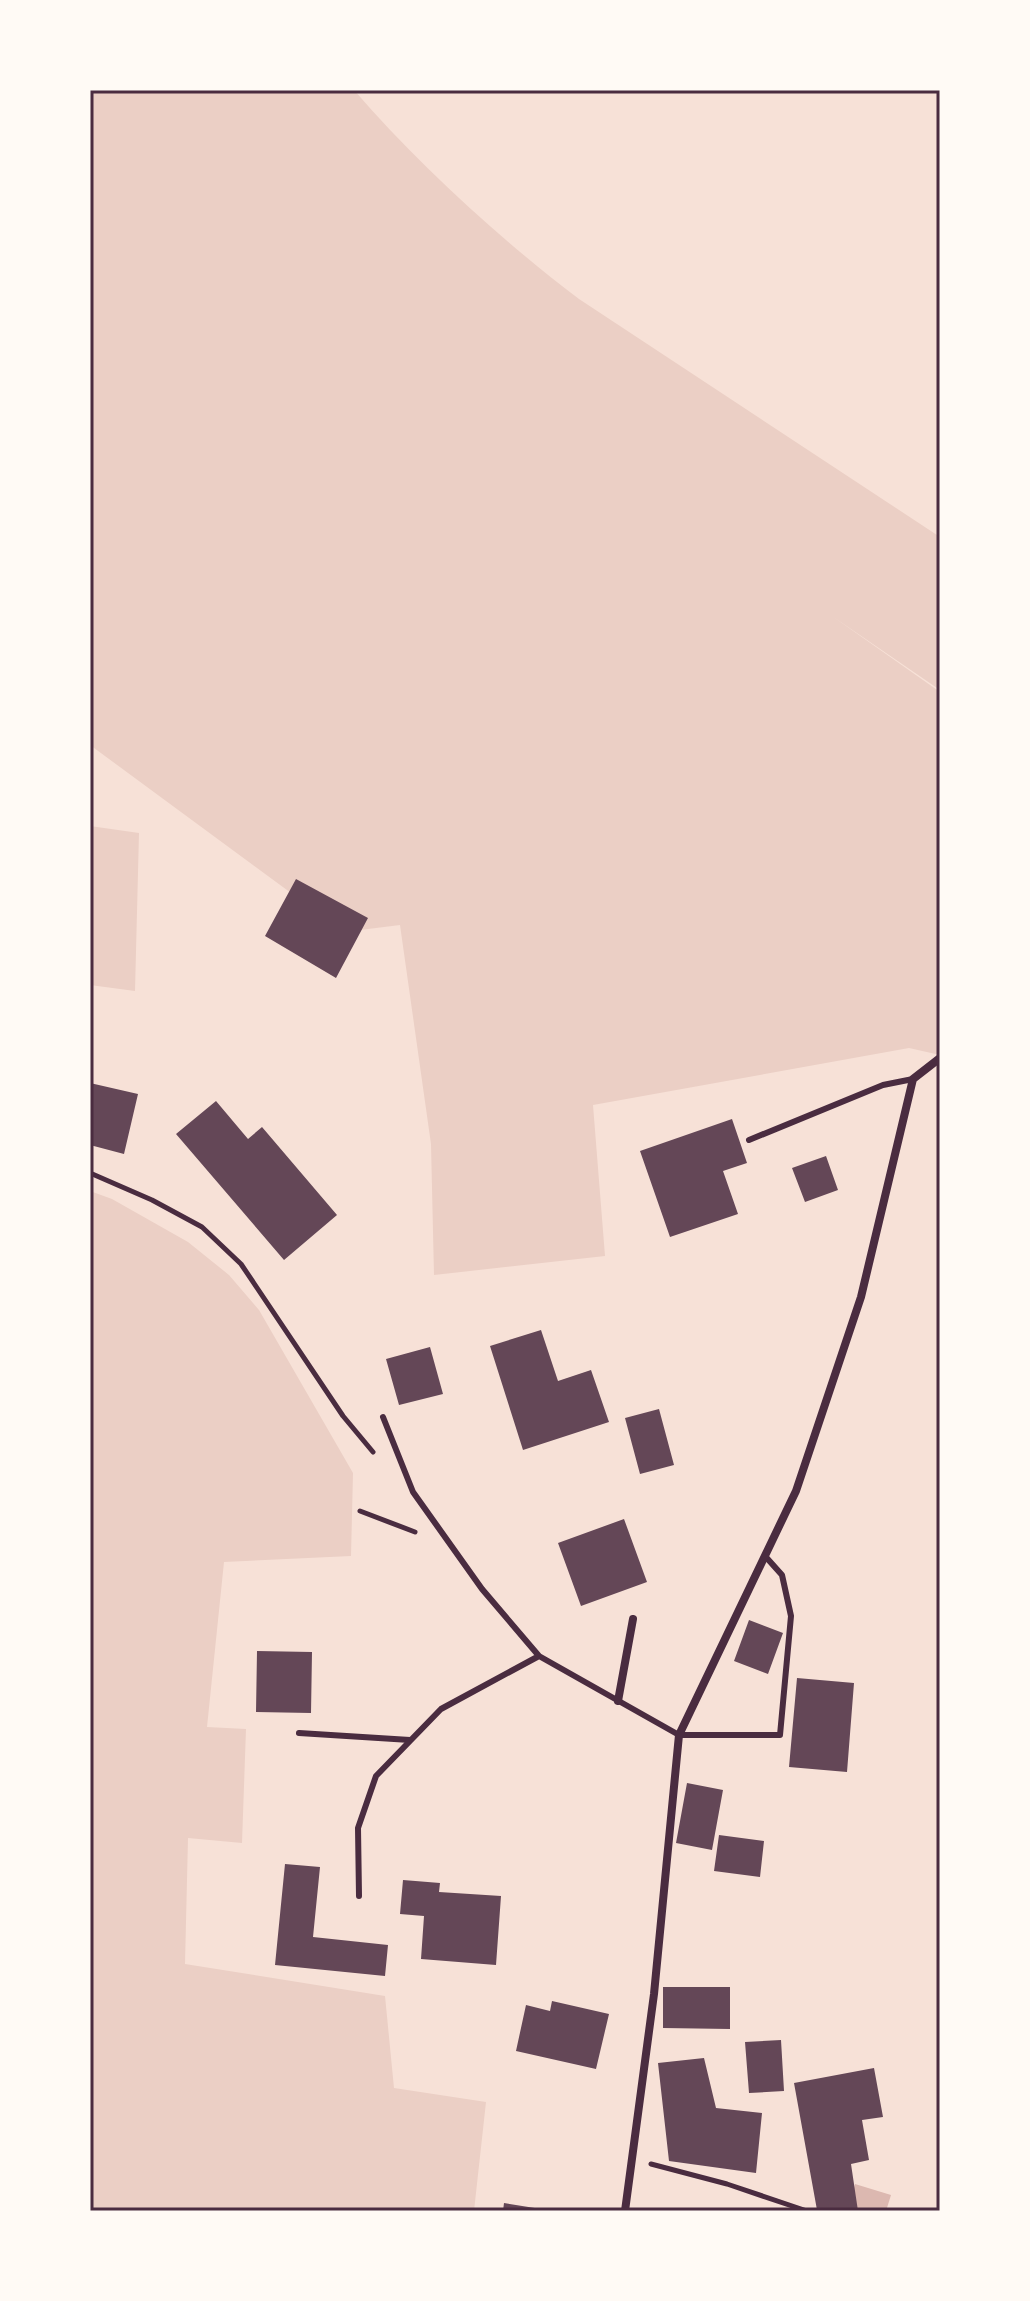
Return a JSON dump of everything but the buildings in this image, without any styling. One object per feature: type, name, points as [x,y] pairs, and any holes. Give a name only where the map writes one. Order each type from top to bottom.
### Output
[{"type":"street","points":[[625,2211],[654,1994],[679,1735],[796,1491],[861,1297],[913,1079],[940,1058]]},
{"type":"street","points":[[618,1701],[633,1619]]},
{"type":"lane","points":[[749,1140],[883,1085],[913,1079]]},
{"type":"lane","points":[[383,1417],[413,1492],[482,1589],[539,1656],[679,1735],[780,1735],[791,1616],[782,1575],[765,1556]]},
{"type":"lane","points":[[359,1896],[358,1828],[376,1776],[441,1709],[539,1656]]},
{"type":"lane","points":[[299,1733],[410,1740]]},
{"type":"path","points":[[90,1173],[152,1200],[202,1227],[241,1264],[343,1416],[377,1456]]},
{"type":"path","points":[[360,1511],[424,1536]]},
{"type":"path","points":[[632,2159],[727,2184],[807,2211]]},
{"type":"shaded area","points":[[90,90],[354,90],[405,146],[461,200],[579,299],[940,537],[940,690],[832,616],[940,692],[940,1055],[909,1048],[593,1105],[605,1256],[434,1275],[431,1144],[400,925],[344,932],[90,745]]},
{"type":"shaded area","points":[[90,826],[139,833],[135,991],[90,985]]},
{"type":"shaded area","points":[[90,1191],[112,1199],[188,1242],[229,1275],[259,1310],[353,1473],[351,1556],[224,1562],[207,1727],[246,1729],[242,1843],[188,1838],[185,1964],[385,1996],[394,2088],[486,2102],[474,2211],[90,2211]]},
{"type":"shaded area","points":[[855,2184],[891,2195],[886,2211],[868,2211],[849,2206]]}]
